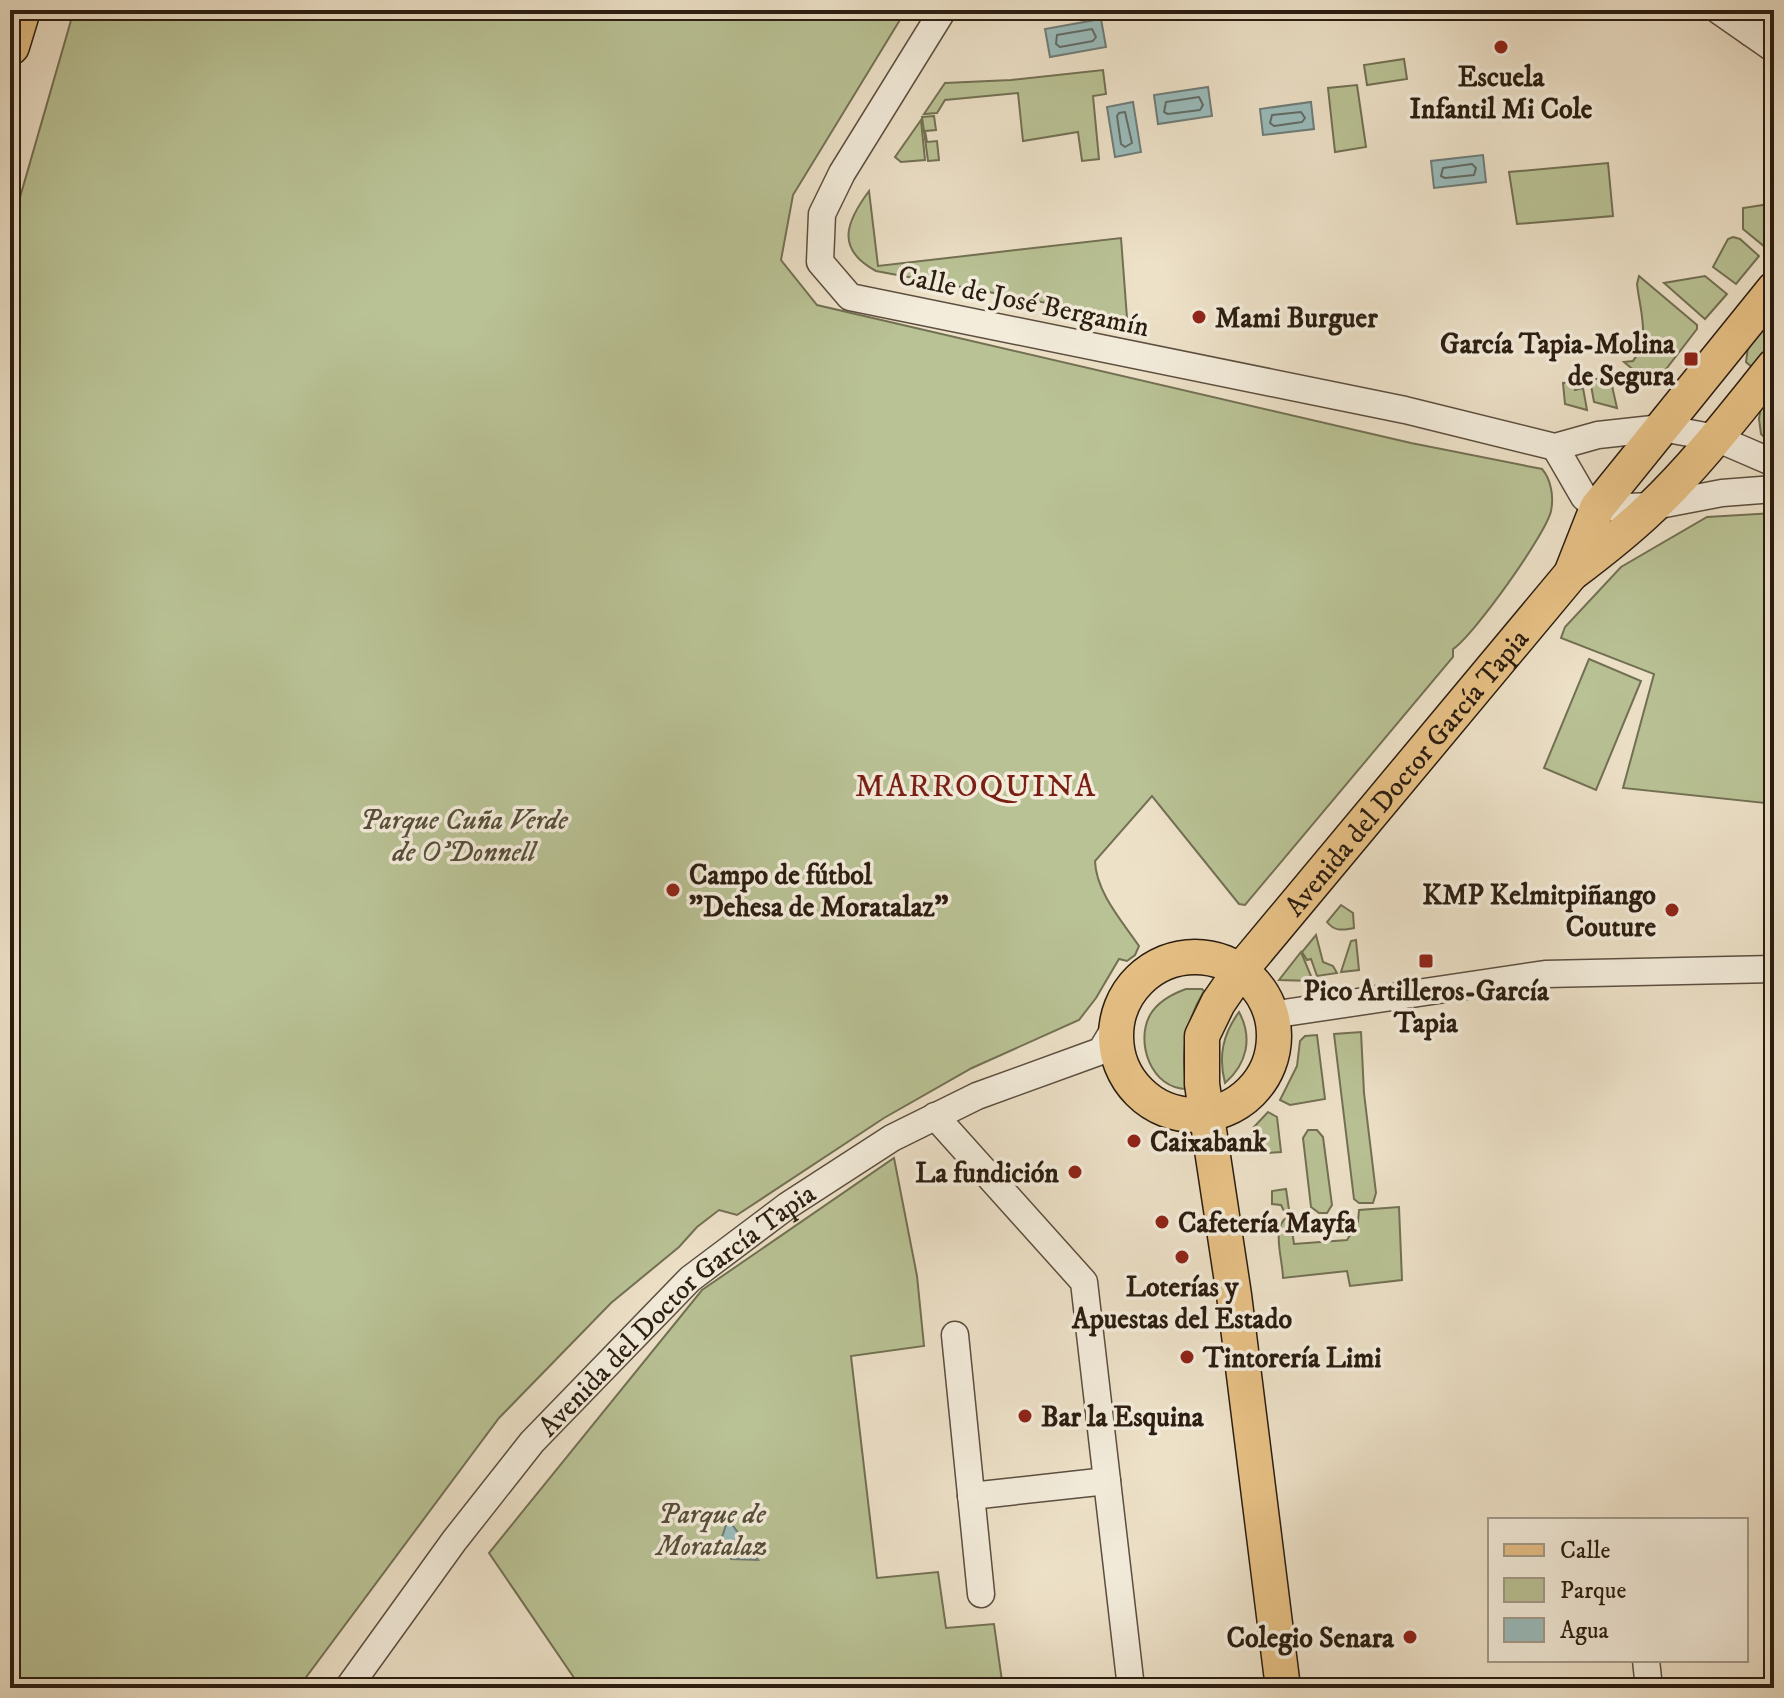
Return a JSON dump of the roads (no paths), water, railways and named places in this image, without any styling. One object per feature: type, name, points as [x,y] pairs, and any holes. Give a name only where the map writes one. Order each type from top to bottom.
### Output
[{"type":"highway","points":[[10,46],[21,10]]},
{"type":"main road","name":"Avenida del Doctor García Tapia","points":[[1571,574],[1597,508],[1774,289]]},
{"type":"main road","name":"Avenida del Doctor García Tapia","points":[[1283,1688],[1202,1084],[1202,1036],[1218,1003],[1240,971],[1571,574],[1617,539],[1727,444],[1774,366]]},
{"type":"main road","points":[[1189,957],[1224,962],[1240,971],[1259,990],[1271,1015],[1274,1034],[1270,1061],[1262,1078],[1251,1092],[1229,1108],[1208,1115],[1190,1116],[1155,1105],[1130,1083],[1112,1046],[1124,1000],[1135,984],[1152,969],[1189,957]]},
{"type":"street","name":"Calle de José Bergamín","points":[[943,10],[842,173],[822,214],[820,262],[850,297],[1405,410],[1555,447],[1598,435],[1662,428]]},
{"type":"street","points":[[1718,10],[1774,49]]},
{"type":"street","points":[[1751,33],[1765,10]]},
{"type":"street","points":[[1662,428],[1727,444],[1774,462],[1758,477],[1730,490]]},
{"type":"street","points":[[1573,479],[1585,447],[1598,435]]},
{"type":"street","points":[[1727,444],[1745,458],[1746,467],[1730,490]]},
{"type":"street","points":[[1555,447],[1584,497],[1597,508],[1654,506],[1730,490],[1774,489]]},
{"type":"street","points":[[1271,1015],[1545,974],[1774,969]]},
{"type":"street","name":"Avenida del Doctor García Tapia","points":[[348,1688],[454,1541],[532,1442],[690,1279],[787,1206],[892,1138],[977,1096],[1112,1046]]},
{"type":"street","points":[[935,1116],[1084,1282],[1131,1688]]},
{"type":"street","points":[[955,1335],[981,1594]]},
{"type":"street","points":[[971,1496],[1107,1481]]},
{"type":"street","points":[[1646,1662],[1649,1688]]},
{"type":"water","points":[[1101,19],[1106,47],[1050,57],[1045,29]]},
{"type":"water","points":[[1208,87],[1212,116],[1158,124],[1154,95]]},
{"type":"water","points":[[1133,102],[1141,152],[1115,157],[1107,107]]},
{"type":"water","points":[[1311,102],[1314,129],[1263,135],[1260,109]]},
{"type":"water","points":[[1483,155],[1486,182],[1434,188],[1431,161]]},
{"type":"water","points":[[728,1519],[758,1560],[731,1559],[720,1543]]},
{"type":"place","name":"Escuela Infantil Mi Cole","points":[[1501,47]]},
{"type":"place","name":"Mami Burguer","points":[[1199,317]]},
{"type":"place","name":"García Tapia-Molina de Segura","points":[[1691,359]]},
{"type":"place","name":"Campo de fútbol \"Dehesa de Moratalaz\"","points":[[673,890]]},
{"type":"place","name":"KMP Kelmitpiñango Couture","points":[[1672,910]]},
{"type":"place","name":"Pico Artilleros-García Tapia","points":[[1426,961]]},
{"type":"place","name":"Caixabank","points":[[1134,1141]]},
{"type":"place","name":"La fundición","points":[[1075,1172]]},
{"type":"place","name":"Cafetería Mayfa","points":[[1162,1222]]},
{"type":"place","name":"Loterías y Apuestas del Estado","points":[[1182,1257]]},
{"type":"place","name":"Tintorería Limi","points":[[1187,1357]]},
{"type":"place","name":"Bar la Esquina","points":[[1025,1416]]},
{"type":"place","name":"Colegio Senara","points":[[1410,1637]]},
{"type":"district","name":"MARROQUINA","points":[[976,785]]},
{"type":"park label","name":"Parque Cuña Verde de O'Donnell","points":[[464,835]]},
{"type":"park label","name":"Parque de Moratalaz","points":[[712,1529]]}]
